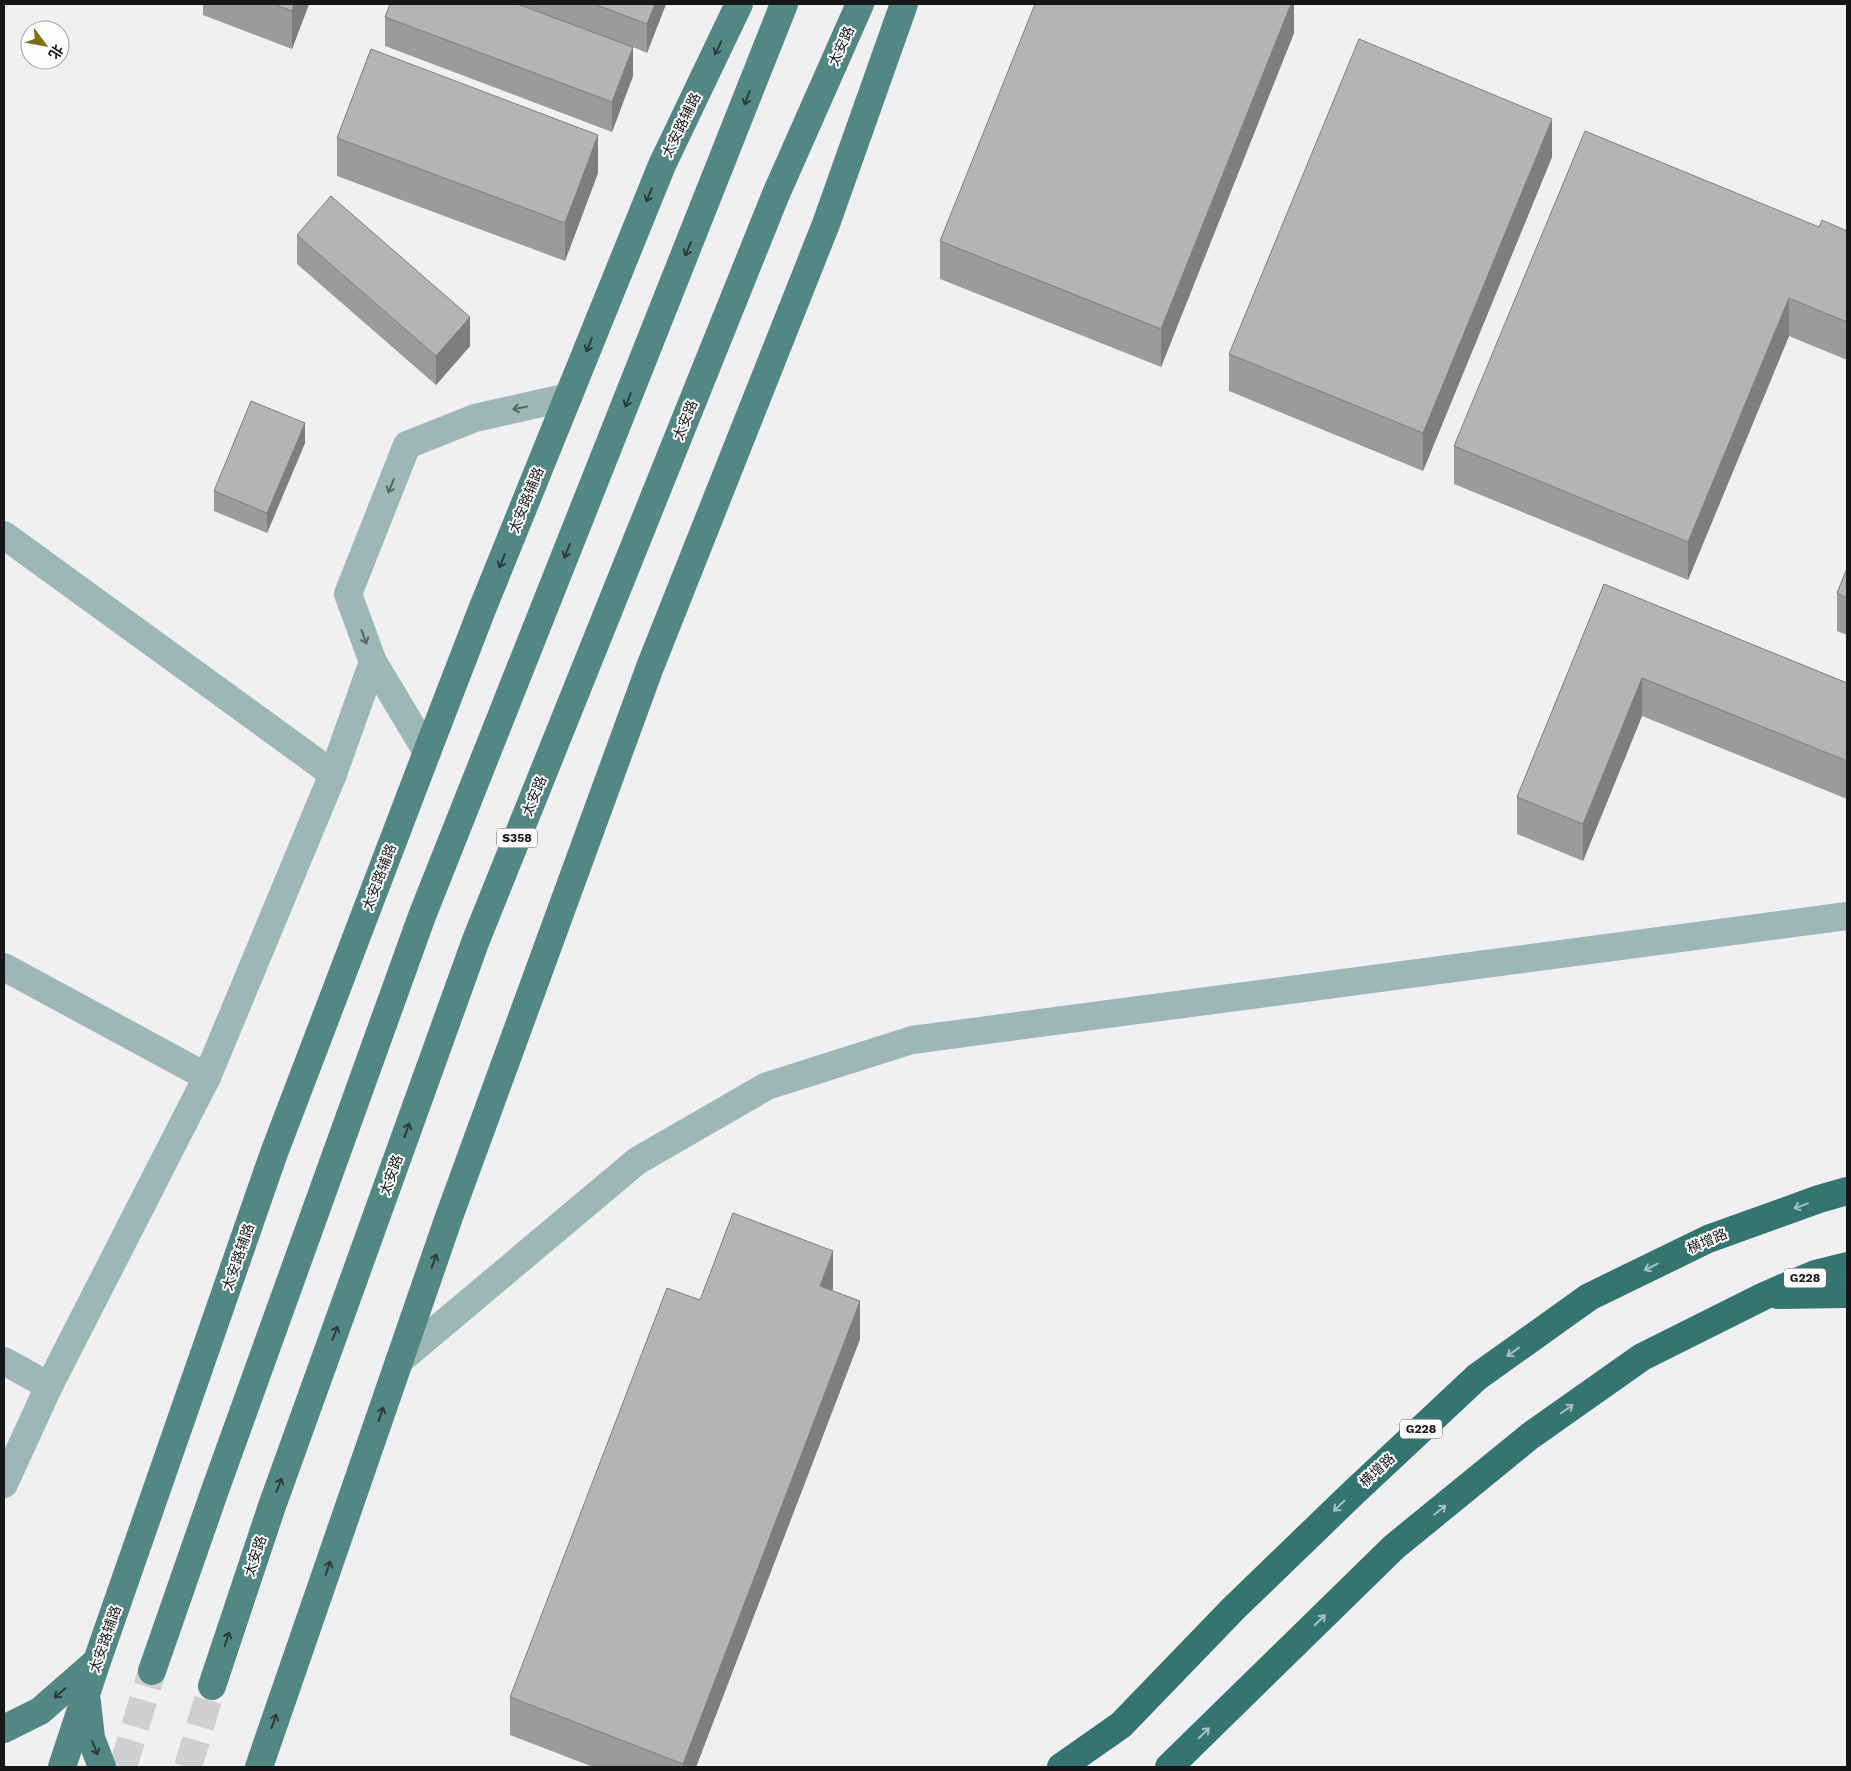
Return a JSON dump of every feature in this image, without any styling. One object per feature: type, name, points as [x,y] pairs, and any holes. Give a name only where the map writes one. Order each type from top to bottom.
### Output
[{"type":"highway","name":"横增路","points":[[1061,1767],[1121,1725],[1233,1608],[1477,1377],[1590,1297],[1708,1239],[1819,1199],[1847,1191]]},
{"type":"highway","name":"G228","points":[[1169,1767],[1394,1547],[1530,1436],[1642,1356],[1764,1296],[1815,1274],[1847,1266]]},
{"type":"highway","points":[[1764,1296],[1847,1294]]},
{"type":"main road","name":"太安路辅路","points":[[62,1767],[97,1661],[274,1154],[427,752],[481,612],[662,165],[740,4]]},
{"type":"main road","points":[[152,1671],[422,916],[784,4]]},
{"type":"main road","name":"太安路","points":[[212,1686],[272,1506],[476,940],[772,203],[860,4]]},
{"type":"main road","points":[[259,1765],[456,1198],[650,666],[826,224],[904,4]]},
{"type":"main road","points":[[4,1729],[40,1711],[97,1661]]},
{"type":"main road","points":[[86,1694],[91,1738],[102,1767]]},
{"type":"street","points":[[427,752],[373,662],[348,594],[407,445],[475,418],[568,398]]},
{"type":"street","points":[[4,535],[332,774]]},
{"type":"street","points":[[4,1484],[49,1386],[207,1077],[332,774],[373,662]]},
{"type":"street","points":[[399,1361],[637,1161],[767,1086],[912,1040],[1847,916]]},
{"type":"street","points":[[4,967],[207,1077]]},
{"type":"street","points":[[4,1361],[49,1386]]},
{"type":"building","points":[[273,4],[294,4],[292,11]]},
{"type":"building","points":[[390,4],[517,4],[633,47],[612,102],[385,17]]},
{"type":"building","points":[[594,4],[655,4],[647,24]]},
{"type":"building","points":[[1035,4],[1291,4],[1161,329],[940,241]]},
{"type":"building","points":[[1359,39],[1552,119],[1423,433],[1229,354]]},
{"type":"building","points":[[371,49],[598,135],[565,223],[337,138]]},
{"type":"building","points":[[1585,131],[1819,227],[1822,220],[1847,231],[1847,322],[1789,298],[1688,542],[1454,446]]},
{"type":"building","points":[[331,196],[470,317],[436,356],[297,235]]},
{"type":"building","points":[[251,401],[305,423],[267,513],[214,491]]},
{"type":"building","points":[[1847,568],[1847,598],[1837,593]]},
{"type":"building","points":[[1604,584],[1847,683],[1847,761],[1642,678],[1583,824],[1517,797]]},
{"type":"building","points":[[733,1213],[833,1251],[820,1286],[860,1301],[683,1764],[510,1697],[667,1288],[700,1300]]},
{"type":"tunnel","points":[[123,1767],[152,1671]]},
{"type":"tunnel","points":[[188,1767],[212,1686]]}]
